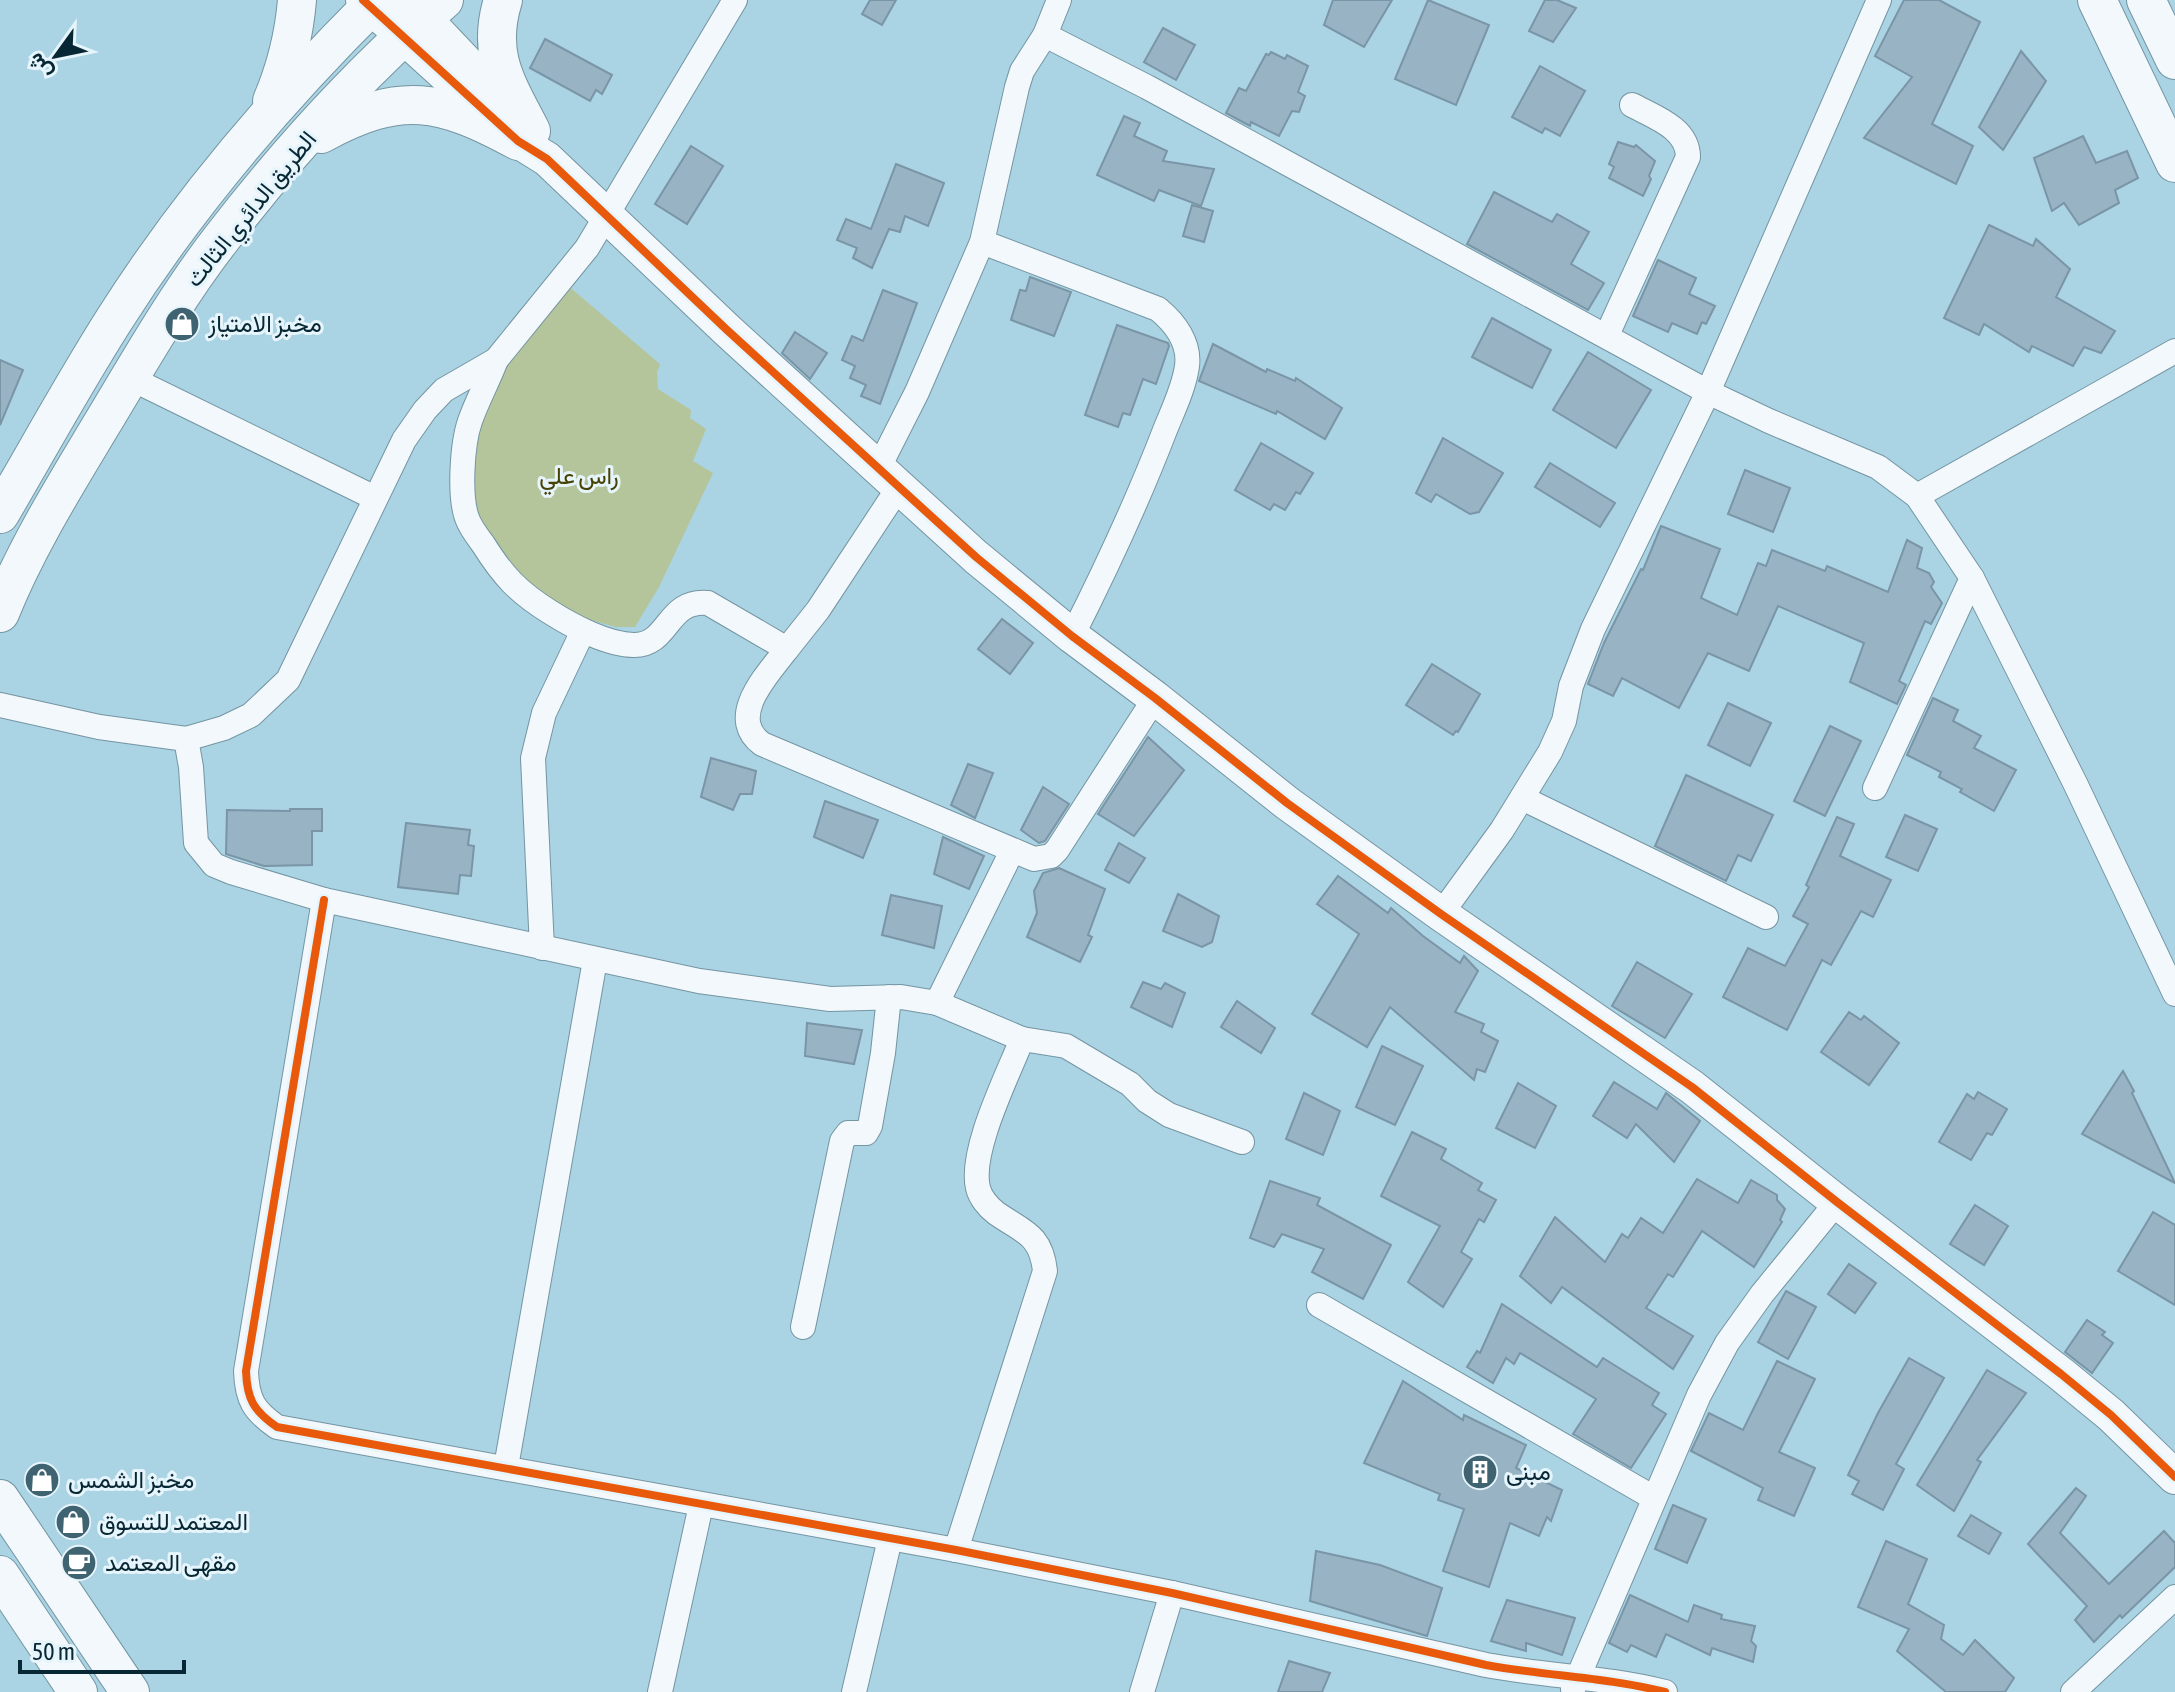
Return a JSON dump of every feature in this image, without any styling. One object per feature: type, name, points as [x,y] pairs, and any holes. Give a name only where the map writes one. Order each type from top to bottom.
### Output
[{"type":"main road","points":[[265,117],[283,75],[297,0]]},
{"type":"main road","points":[[503,0],[496,29],[498,61],[532,144]]},
{"type":"main road","points":[[2097,0],[2175,163]]},
{"type":"main road","points":[[2146,0],[2175,60]]},
{"type":"main road","name":"الطريق الدائري الثالث","points":[[0,514],[115,319],[187,217],[265,117],[370,2]]},
{"type":"main road","name":"الطريق الدائري الثالث","points":[[0,613],[16,574],[130,378],[220,240],[297,147],[419,13]]},
{"type":"main road","points":[[297,147],[340,123],[364,114],[390,107],[427,104],[466,115],[532,144]]},
{"type":"main road","points":[[187,217],[220,240]]},
{"type":"main road","points":[[0,1499],[130,1692]]},
{"type":"main road","points":[[0,1575],[78,1692]]},
{"type":"street","points":[[735,0],[607,217],[572,268],[496,360],[468,429],[463,472],[466,514],[502,574],[512,585],[526,597],[583,631],[630,645],[646,644],[685,605],[697,602],[708,603],[787,649]]},
{"type":"street","points":[[1059,0],[1045,35],[1022,71],[982,242],[917,392],[889,477],[818,610],[748,707],[748,730],[754,738],[801,761],[1034,859],[1051,856],[1057,850],[1155,698]]},
{"type":"street","points":[[1441,914],[1522,798],[1550,752],[1564,721],[1571,686],[1593,629],[1708,392],[1879,0]]},
{"type":"street","points":[[370,2],[419,13],[532,144],[607,217],[889,477],[1072,636],[1287,803],[1441,914],[1692,1087],[2061,1374],[2111,1415],[2175,1477]]},
{"type":"street","points":[[1045,35],[1147,87],[1708,392],[1878,467],[1917,496],[1972,578],[2075,783],[2175,994]]},
{"type":"street","points":[[1607,335],[1688,157],[1688,148],[1678,131],[1632,105]]},
{"type":"street","points":[[982,242],[1158,309],[1180,332],[1187,352],[1183,383],[1154,459],[1072,636]]},
{"type":"street","points":[[1917,496],[2175,351]]},
{"type":"street","points":[[0,705],[99,727],[186,739],[224,728],[251,715],[288,680],[404,440],[425,410],[458,380],[496,360]]},
{"type":"street","points":[[130,378],[375,498]]},
{"type":"street","points":[[1875,788],[1972,578]]},
{"type":"street","points":[[542,948],[533,758],[544,713],[583,631]]},
{"type":"street","points":[[186,739],[196,843],[214,865],[231,872],[324,900],[699,981],[830,999],[889,997],[937,1003],[1022,1039],[1066,1046],[1130,1084],[1147,1101],[1169,1115],[1242,1142]]},
{"type":"street","points":[[1522,798],[1766,917]]},
{"type":"street","points":[[937,1003],[1012,851]]},
{"type":"street","points":[[324,900],[250,1340],[246,1389],[260,1416],[277,1427],[324,1438],[506,1467],[956,1550],[1172,1593],[1575,1684],[1665,1692]]},
{"type":"street","points":[[506,1467],[595,960]]},
{"type":"street","points":[[803,1327],[842,1141],[848,1133],[866,1133],[870,1126],[889,997]]},
{"type":"street","points":[[956,1550],[1045,1271],[1038,1243],[992,1211],[978,1189],[977,1167],[984,1136],[1022,1039]]},
{"type":"street","points":[[1575,1684],[1699,1395],[1727,1343],[1779,1272],[1837,1202]]},
{"type":"street","points":[[1319,1305],[1654,1498]]},
{"type":"street","points":[[660,1692],[701,1505]]},
{"type":"street","points":[[854,1692],[890,1539]]},
{"type":"street","points":[[1142,1692],[1172,1593]]},
{"type":"street","points":[[2073,1692],[2175,1597]]},
{"type":"green space","name":"راس علي","points":[[566,284],[660,364],[658,389],[691,410],[690,418],[706,429],[693,461],[713,473],[659,587],[635,627],[616,627],[548,604],[498,565],[464,477],[490,380]]},
{"type":"building","points":[[870,0],[896,0],[882,25],[862,14]]},
{"type":"building","points":[[1333,0],[1392,0],[1364,47],[1324,25]]},
{"type":"building","points":[[1428,0],[1489,25],[1456,105],[1395,79]]},
{"type":"building","points":[[1545,0],[1557,0],[1576,8],[1553,42],[1529,31]]},
{"type":"building","points":[[1904,0],[1939,0],[1980,22],[1932,124],[1973,146],[1956,184],[1864,138],[1912,77],[1875,56]]},
{"type":"building","points":[[1163,28],[1195,45],[1176,80],[1144,62]]},
{"type":"building","points":[[545,39],[612,75],[602,94],[596,90],[590,101],[530,68]]},
{"type":"building","points":[[2021,51],[2046,81],[2003,150],[1979,127]]},
{"type":"building","points":[[1271,52],[1285,59],[1287,55],[1308,66],[1298,92],[1305,96],[1299,112],[1292,111],[1279,136],[1226,113],[1239,88],[1246,91],[1266,54]]},
{"type":"building","points":[[1540,66],[1585,91],[1560,136],[1545,128],[1542,133],[1512,117]]},
{"type":"building","points":[[1124,116],[1140,123],[1134,136],[1167,151],[1163,161],[1214,169],[1201,206],[1159,190],[1154,201],[1097,175]]},
{"type":"building","points":[[2083,136],[2096,163],[2127,151],[2138,178],[2115,190],[2119,203],[2079,225],[2064,203],[2052,211],[2034,158]]},
{"type":"building","points":[[1618,142],[1636,145],[1655,161],[1643,196],[1609,178],[1614,167],[1609,164]]},
{"type":"building","points":[[691,146],[723,166],[687,224],[655,204]]},
{"type":"building","points":[[896,164],[944,183],[928,226],[905,216],[900,232],[889,229],[872,268],[853,258],[857,248],[837,240],[846,219],[871,229]]},
{"type":"building","points":[[1494,192],[1552,222],[1557,214],[1589,232],[1571,264],[1604,283],[1588,310],[1467,244]]},
{"type":"building","points":[[1192,205],[1213,211],[1204,242],[1183,236]]},
{"type":"building","points":[[1989,225],[2033,246],[2036,239],[2070,269],[2056,297],[2115,331],[2101,353],[2084,347],[2073,366],[2032,346],[2029,352],[1984,324],[1979,335],[1944,318]]},
{"type":"building","points":[[1658,260],[1696,278],[1689,294],[1715,306],[1697,334],[1672,323],[1668,332],[1633,316]]},
{"type":"building","points":[[1030,277],[1071,292],[1054,336],[1011,320],[1020,290],[1026,291]]},
{"type":"building","points":[[883,290],[917,303],[880,404],[861,396],[866,385],[850,378],[855,366],[842,360],[852,336],[863,341]]},
{"type":"building","points":[[1492,318],[1551,350],[1532,388],[1472,357]]},
{"type":"building","points":[[1117,325],[1168,343],[1169,346],[1156,384],[1143,379],[1130,415],[1123,413],[1118,427],[1085,415]]},
{"type":"building","points":[[795,332],[827,353],[810,379],[782,353]]},
{"type":"building","points":[[1213,344],[1266,372],[1267,369],[1295,381],[1296,378],[1342,408],[1325,439],[1277,411],[1276,414],[1199,381]]},
{"type":"building","points":[[1588,352],[1651,390],[1616,448],[1553,410]]},
{"type":"building","points":[[0,360],[23,370],[0,425]]},
{"type":"building","points":[[1443,438],[1503,473],[1479,512],[1470,514],[1436,494],[1431,502],[1416,493]]},
{"type":"building","points":[[1261,443],[1313,473],[1285,510],[1274,504],[1270,510],[1235,490]]},
{"type":"building","points":[[1550,463],[1615,503],[1600,527],[1535,487]]},
{"type":"building","points":[[1745,470],[1790,488],[1773,532],[1728,514]]},
{"type":"building","points":[[1661,526],[1720,549],[1701,598],[1737,615],[1758,563],[1766,566],[1772,550],[1825,571],[1827,566],[1888,592],[1907,540],[1922,548],[1917,568],[1929,573],[1934,582],[1931,587],[1942,603],[1931,624],[1925,621],[1899,681],[1906,685],[1897,704],[1850,682],[1864,643],[1778,606],[1749,671],[1708,653],[1679,708],[1622,678],[1613,696],[1588,684],[1604,643],[1643,570]]},
{"type":"building","points":[[1002,619],[1033,643],[1010,674],[978,649]]},
{"type":"building","points":[[1432,664],[1480,694],[1458,732],[1453,735],[1406,705]]},
{"type":"building","points":[[1933,698],[1958,710],[1953,721],[1981,736],[1974,748],[2016,770],[1994,811],[1939,777],[1941,772],[1907,755]]},
{"type":"building","points":[[1728,703],[1771,723],[1750,766],[1708,745]]},
{"type":"building","points":[[1830,726],[1861,741],[1825,816],[1794,801]]},
{"type":"building","points":[[1148,737],[1184,770],[1134,836],[1098,814]]},
{"type":"building","points":[[711,758],[756,771],[752,794],[740,794],[733,810],[701,797]]},
{"type":"building","points":[[968,764],[993,773],[975,818],[951,805]]},
{"type":"building","points":[[1686,775],[1773,815],[1751,861],[1738,855],[1726,881],[1655,846]]},
{"type":"building","points":[[1043,787],[1069,804],[1045,841],[1039,843],[1021,830]]},
{"type":"building","points":[[825,801],[878,820],[863,858],[814,837]]},
{"type":"building","points":[[322,809],[322,831],[312,831],[312,865],[264,866],[226,854],[227,810]]},
{"type":"building","points":[[1905,815],[1937,829],[1918,871],[1886,857]]},
{"type":"building","points":[[1837,817],[1854,824],[1840,856],[1891,880],[1873,917],[1861,911],[1831,965],[1822,960],[1787,1030],[1723,997],[1748,948],[1785,966],[1808,924],[1793,916],[1809,887],[1806,885]]},
{"type":"building","points":[[406,823],[470,830],[468,845],[474,846],[471,876],[460,875],[458,894],[398,887]]},
{"type":"building","points":[[943,837],[984,856],[969,889],[934,874]]},
{"type":"building","points":[[1119,843],[1145,858],[1129,883],[1105,870]]},
{"type":"building","points":[[1059,868],[1105,889],[1088,935],[1092,937],[1080,962],[1027,937],[1037,913],[1034,891],[1043,873]]},
{"type":"building","points":[[1338,876],[1388,913],[1391,908],[1460,963],[1464,956],[1478,971],[1455,1012],[1484,1024],[1481,1032],[1498,1041],[1485,1072],[1477,1069],[1474,1080],[1390,1007],[1367,1047],[1312,1014],[1359,934],[1317,904]]},
{"type":"building","points":[[1178,894],[1219,916],[1212,942],[1202,947],[1163,931]]},
{"type":"building","points":[[891,895],[942,906],[934,948],[882,935]]},
{"type":"building","points":[[1637,962],[1692,994],[1665,1038],[1612,1006]]},
{"type":"building","points":[[1143,982],[1161,989],[1165,983],[1185,993],[1172,1027],[1131,1007]]},
{"type":"building","points":[[1237,1001],[1275,1028],[1261,1053],[1221,1027]]},
{"type":"building","points":[[1849,1012],[1861,1020],[1864,1016],[1899,1043],[1869,1085],[1821,1052]]},
{"type":"building","points":[[807,1023],[862,1030],[854,1064],[805,1056]]},
{"type":"building","points":[[1382,1046],[1423,1066],[1395,1125],[1356,1107]]},
{"type":"building","points":[[2123,1071],[2134,1091],[2132,1093],[2175,1183],[2082,1134]]},
{"type":"building","points":[[1614,1082],[1657,1109],[1666,1093],[1700,1121],[1674,1162],[1636,1124],[1627,1138],[1593,1116]]},
{"type":"building","points":[[1518,1083],[1556,1106],[1535,1148],[1496,1128]]},
{"type":"building","points":[[1978,1092],[2007,1109],[1992,1135],[1987,1133],[1971,1160],[1939,1142],[1967,1094],[1974,1099]]},
{"type":"building","points":[[1304,1093],[1340,1111],[1323,1155],[1286,1139]]},
{"type":"building","points":[[1412,1132],[1446,1149],[1441,1159],[1482,1183],[1478,1190],[1496,1200],[1484,1222],[1479,1219],[1461,1252],[1472,1259],[1443,1307],[1408,1282],[1440,1226],[1381,1196]]},
{"type":"building","points":[[1697,1179],[1738,1203],[1751,1180],[1777,1195],[1777,1200],[1785,1209],[1782,1222],[1754,1267],[1702,1231],[1673,1277],[1668,1274],[1646,1308],[1693,1336],[1673,1369],[1562,1287],[1551,1303],[1520,1276],[1555,1217],[1605,1262],[1622,1234],[1628,1238],[1641,1218],[1663,1233]]},
{"type":"building","points":[[1270,1181],[1320,1198],[1317,1205],[1391,1245],[1363,1299],[1312,1272],[1324,1249],[1282,1234],[1274,1247],[1250,1238]]},
{"type":"building","points":[[1975,1205],[2008,1226],[1984,1265],[1950,1244]]},
{"type":"building","points":[[2153,1212],[2175,1225],[2175,1305],[2118,1271]]},
{"type":"building","points":[[1849,1264],[1876,1283],[1855,1313],[1828,1294]]},
{"type":"building","points":[[1786,1291],[1816,1307],[1788,1359],[1758,1342]]},
{"type":"building","points":[[1502,1304],[1597,1367],[1603,1358],[1659,1393],[1652,1405],[1666,1414],[1631,1468],[1573,1434],[1596,1399],[1520,1353],[1514,1364],[1506,1358],[1493,1383],[1467,1367],[1477,1351],[1480,1353]]},
{"type":"building","points":[[2087,1320],[2105,1332],[2102,1335],[2113,1343],[2092,1373],[2065,1352]]},
{"type":"building","points":[[1909,1358],[1944,1378],[1896,1464],[1904,1469],[1883,1510],[1852,1494],[1859,1481],[1848,1475]]},
{"type":"building","points":[[1777,1361],[1815,1379],[1779,1452],[1815,1468],[1794,1516],[1758,1500],[1763,1488],[1691,1451],[1709,1413],[1743,1430]]},
{"type":"building","points":[[1987,1370],[2026,1393],[1977,1460],[1981,1462],[1954,1511],[1917,1485]]},
{"type":"building","points":[[1403,1381],[1463,1420],[1464,1415],[1526,1445],[1516,1468],[1562,1490],[1551,1521],[1547,1517],[1539,1536],[1510,1523],[1489,1587],[1443,1571],[1464,1509],[1438,1500],[1440,1494],[1364,1463]]},
{"type":"building","points":[[2076,1488],[2086,1496],[2060,1533],[2109,1584],[2164,1531],[2175,1543],[2175,1567],[2094,1642],[2075,1620],[2087,1606],[2028,1544]]},
{"type":"building","points":[[1673,1505],[1706,1519],[1687,1563],[1655,1549]]},
{"type":"building","points":[[1971,1515],[2001,1533],[1989,1554],[1958,1536]]},
{"type":"building","points":[[1886,1541],[1927,1559],[1908,1604],[1944,1625],[1941,1639],[1963,1655],[1975,1640],[2014,1678],[2005,1692],[1946,1692],[1897,1651],[1909,1629],[1858,1607]]},
{"type":"building","points":[[1316,1551],[1380,1565],[1442,1588],[1427,1636],[1310,1601]]},
{"type":"building","points":[[1630,1595],[1688,1622],[1694,1605],[1722,1615],[1721,1619],[1755,1626],[1751,1641],[1756,1646],[1753,1662],[1712,1648],[1710,1655],[1666,1634],[1656,1657],[1631,1645],[1627,1652],[1609,1643]]},
{"type":"building","points":[[1507,1600],[1575,1618],[1562,1655],[1526,1643],[1526,1651],[1491,1641]]},
{"type":"building","points":[[1289,1661],[1330,1673],[1322,1692],[1278,1692]]},
{"type":"cycle path","points":[[363,0],[518,141],[547,159],[727,330],[976,557],[1072,636],[1287,803],[1441,914],[1692,1087],[2061,1374],[2111,1415],[2175,1477]]},
{"type":"cycle path","points":[[324,900],[246,1371],[253,1404],[277,1427],[956,1550],[1172,1593],[1486,1665],[1665,1692]]},
{"type":"place","name":"مخبز اﻻمتياز","points":[[182,324]]},
{"type":"place","name":"مبنى","points":[[1480,1472]]},
{"type":"place","name":"مخبز الشمس","points":[[42,1480]]},
{"type":"place","name":"المعتمد للتسوق","points":[[73,1522]]},
{"type":"place","name":"مقهى المعتمد","points":[[79,1563]]}]
